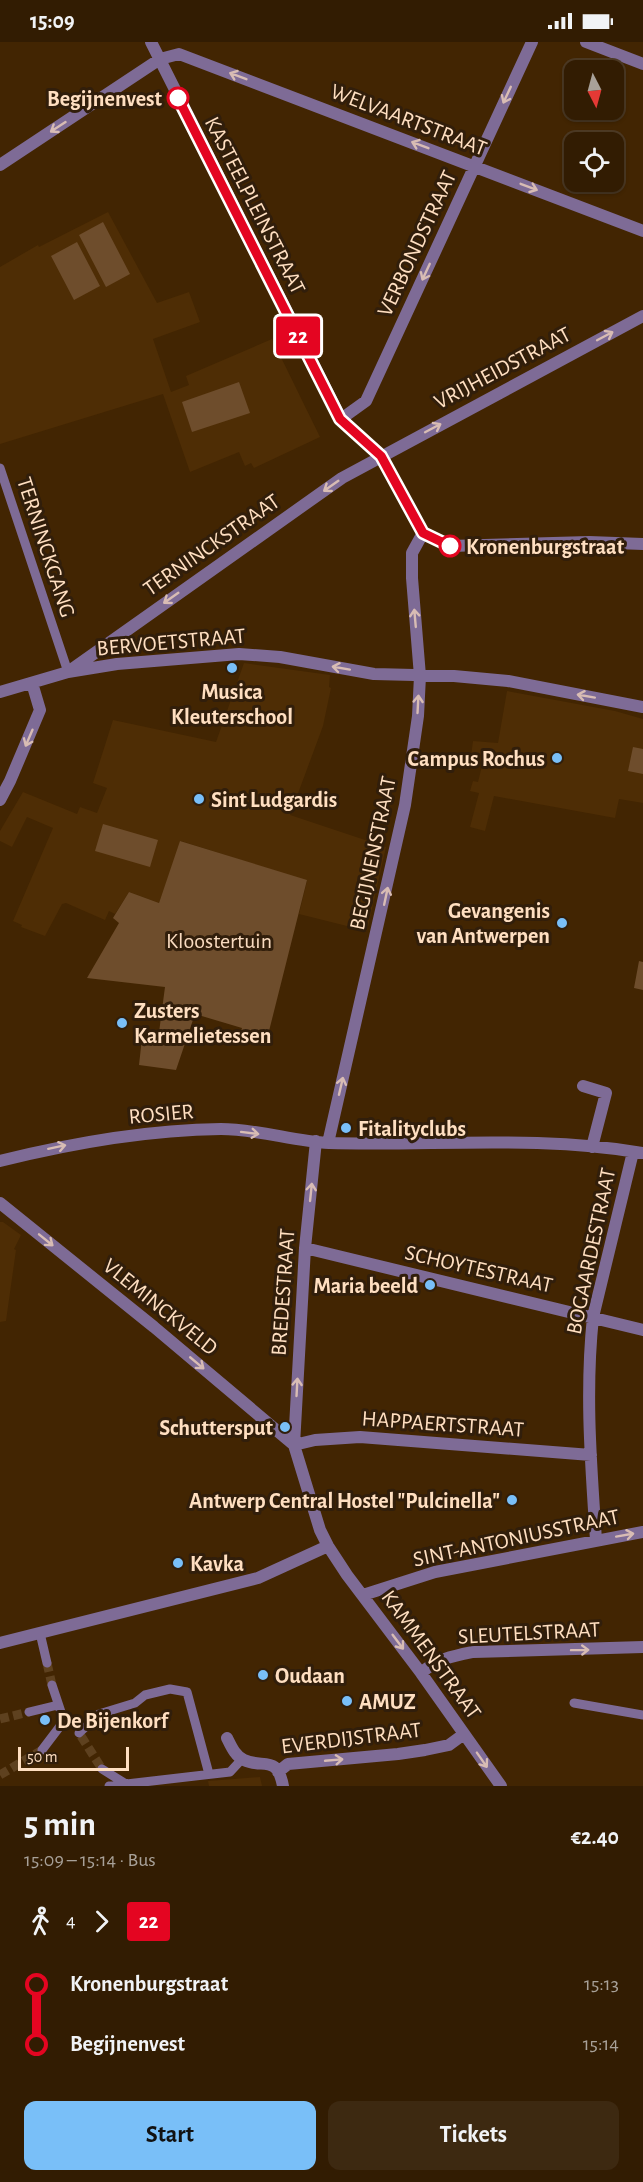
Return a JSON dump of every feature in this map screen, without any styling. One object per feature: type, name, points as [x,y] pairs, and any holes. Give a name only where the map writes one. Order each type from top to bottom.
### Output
[{"type":"street","name":"KASTEELPLEINSTRAAT","points":[[151,42],[340,419],[381,456],[423,533]]},
{"type":"street","name":"VERBONDSTRAAT","points":[[340,419],[366,400],[532,42]]},
{"type":"street","points":[[586,42],[643,64]]},
{"type":"street","name":"WELVAARTSTRAAT","points":[[159,59],[179,54],[643,231]]},
{"type":"street","points":[[0,165],[159,59]]},
{"type":"street","name":"VRIJHEIDSTRAAT","points":[[381,456],[643,316]]},
{"type":"street","name":"TERNINCKSTRAAT","points":[[68,672],[332,485],[381,456]]},
{"type":"street","name":"TERNINCKGANG","points":[[0,468],[68,672]]},
{"type":"street","points":[[423,533],[450,546],[589,542],[643,544]]},
{"type":"street","name":"BEGIJNENSTRAAT","points":[[321,1142],[405,806],[418,716],[420,676],[412,553],[423,533]]},
{"type":"street","name":"BERVOETSTRAAT","points":[[68,672],[117,664],[239,654],[280,657],[374,674],[454,676],[508,681],[643,707]]},
{"type":"street","points":[[0,692],[68,672]]},
{"type":"street","points":[[0,800],[40,710],[32,683]]},
{"type":"street","points":[[583,1086],[606,1093],[592,1147]]},
{"type":"street","name":"ROSIER","points":[[0,1161],[83,1142],[222,1129],[321,1142],[515,1142],[592,1147],[638,1153]]},
{"type":"street","name":"BREDESTRAAT","points":[[294,1445],[305,1248],[321,1142]]},
{"type":"street","name":"BOGAARDESTRAAT","points":[[596,1540],[588,1401],[593,1317],[638,1153]]},
{"type":"street","name":"VLEMINCKVELD","points":[[0,1203],[154,1327],[294,1445]]},
{"type":"street","name":"SCHOYTESTRAAT","points":[[305,1248],[643,1330]]},
{"type":"street","name":"HAPPAERTSTRAAT","points":[[294,1445],[315,1440],[360,1437],[591,1455]]},
{"type":"street","name":"KAMMENSTRAAT","points":[[294,1445],[320,1530],[328,1546],[347,1575],[422,1673],[501,1786]]},
{"type":"street","name":"SINT-ANTONIUSSTRAAT","points":[[363,1595],[435,1572],[643,1532]]},
{"type":"street","points":[[0,1643],[258,1578],[328,1546]]},
{"type":"street","points":[[40,1633],[46,1663]]},
{"type":"street","name":"SLEUTELSTRAAT","points":[[422,1673],[429,1666],[445,1658],[472,1652],[643,1647]]},
{"type":"street","points":[[52,1685],[64,1721],[80,1734],[99,1714],[135,1703],[145,1695],[170,1689],[187,1692],[209,1774]]},
{"type":"street","points":[[574,1703],[643,1715]]},
{"type":"street","points":[[29,1712],[58,1705]]},
{"type":"street","points":[[42,1750],[64,1721]]},
{"type":"street","name":"EVERDIJSTRAAT","points":[[242,1759],[266,1763],[278,1772],[288,1764],[398,1754],[449,1745],[464,1734]]},
{"type":"street","points":[[109,1786],[230,1772],[242,1759],[232,1749],[227,1738]]},
{"type":"street","points":[[102,1769],[126,1784]]},
{"type":"street","points":[[278,1772],[283,1786]]},
{"type":"shaded area","points":[[108,212],[157,303],[189,292],[200,322],[153,339],[171,392],[189,385],[186,376],[272,339],[320,437],[254,468],[251,463],[245,466],[239,452],[190,472],[163,394],[0,444],[0,267],[38,245],[39,247]]},
{"type":"shaded area","name":"Sint Ludgardis","points":[[244,663],[330,675],[329,687],[331,688],[323,726],[290,815],[386,847],[367,931],[299,914],[307,881],[181,841],[159,903],[129,892],[115,914],[109,911],[105,920],[66,903],[62,904],[45,936],[21,927],[22,925],[13,921],[53,828],[27,817],[12,847],[0,841],[0,831],[23,792],[77,814],[80,807],[97,813],[107,788],[93,783],[113,720],[216,742]]},
{"type":"shaded area","name":"Campus Rochus","points":[[507,691],[615,711],[643,719],[643,803],[619,799],[615,818],[494,796],[485,831],[470,827],[479,793],[470,791],[473,781],[478,782],[482,766],[470,764],[473,741],[498,743]]},
{"type":"shaded area","points":[[0,1222],[21,1235],[14,1249],[16,1250],[6,1321],[0,1322]]},
{"type":"shaded area","points":[[260,1777],[262,1786],[209,1786],[208,1781]]},
{"type":"green space","points":[[103,222],[130,274],[106,287],[79,235]]},
{"type":"green space","points":[[77,242],[100,286],[74,300],[51,256]]},
{"type":"green space","points":[[239,382],[250,413],[192,432],[182,402]]},
{"type":"green space","points":[[633,747],[643,749],[643,774],[628,771]]},
{"type":"green space","points":[[103,824],[158,840],[150,867],[95,851]]},
{"type":"green space","name":"Kloostertuin","points":[[180,841],[307,880],[266,1043],[240,1035],[242,1028],[195,1014],[176,1070],[139,1065],[142,1038],[158,1040],[165,987],[87,978],[119,923],[113,918],[129,892],[159,903]]},
{"type":"green space","points":[[639,961],[643,962],[643,990],[634,988]]},
{"type":"tunnel","points":[[47,1663],[52,1685]]},
{"type":"tunnel","points":[[0,1719],[29,1712]]},
{"type":"tunnel","points":[[81,1736],[102,1769]]},
{"type":"tunnel","points":[[0,1775],[42,1750]]},
{"type":"bus line","name":"22","points":[[178,98],[340,419],[381,456],[423,533],[450,546]]},
{"type":"place","name":"Begijnenvest","points":[[178,98]]},
{"type":"place","name":"Kronenburgstraat","points":[[450,546]]},
{"type":"place","name":"Musica Kleuterschool","points":[[232,668]]},
{"type":"place","name":"Campus Rochus","points":[[557,758]]},
{"type":"place","name":"Sint Ludgardis","points":[[199,799]]},
{"type":"place","name":"Gevangenis van Antwerpen","points":[[562,923]]},
{"type":"place","name":"Zusters Karmelietessen","points":[[122,1023]]},
{"type":"place","name":"Fitalityclubs","points":[[346,1128]]},
{"type":"place","name":"Maria beeld","points":[[430,1285]]},
{"type":"place","name":"Schuttersput","points":[[285,1427]]},
{"type":"place","name":"Antwerp Central Hostel \"Pulcinella\"","points":[[512,1500]]},
{"type":"place","name":"Kavka","points":[[178,1563]]},
{"type":"place","name":"Oudaan","points":[[263,1675]]},
{"type":"place","name":"AMUZ","points":[[347,1701]]},
{"type":"place","name":"De Bijenkorf","points":[[45,1720]]}]
